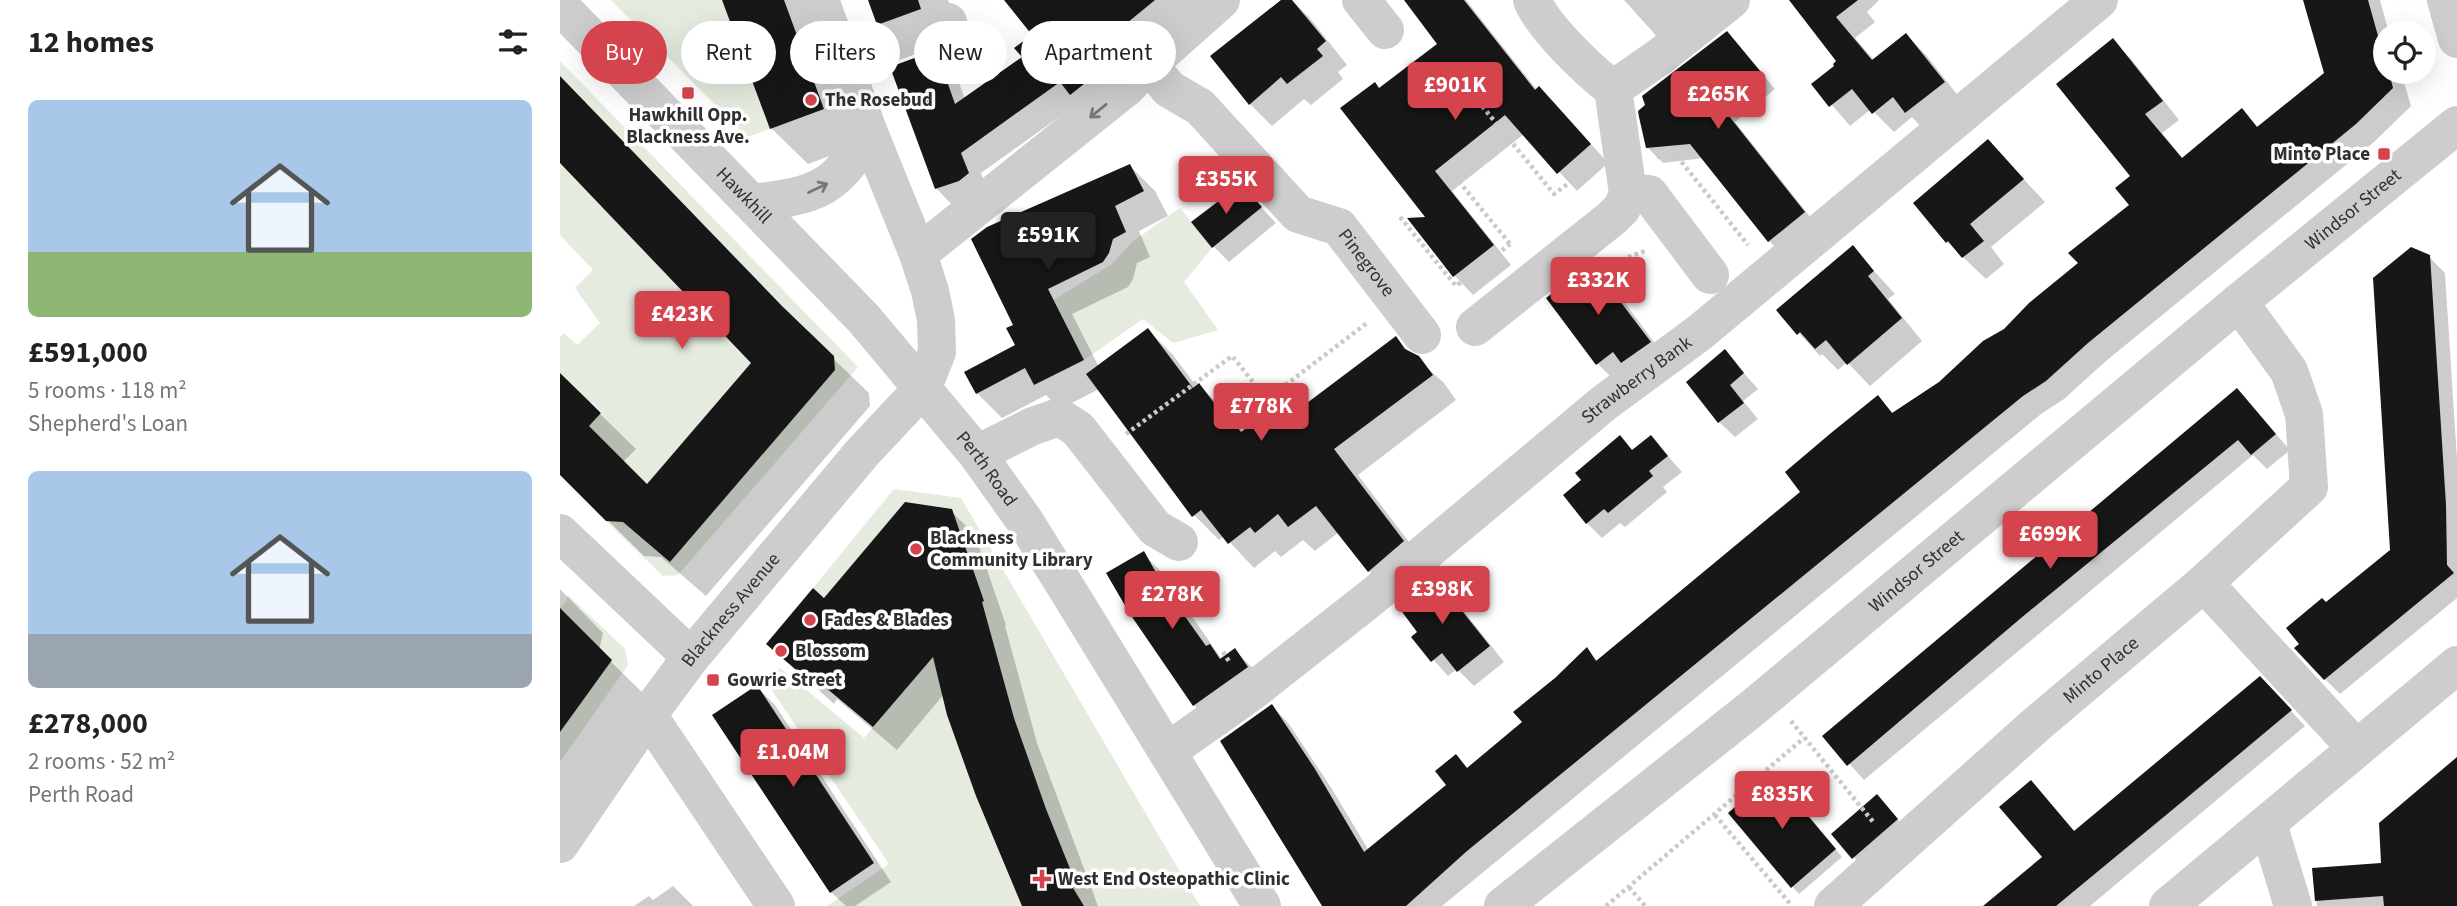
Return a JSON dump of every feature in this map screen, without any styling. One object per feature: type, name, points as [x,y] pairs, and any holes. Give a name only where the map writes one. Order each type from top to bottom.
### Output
[{"type":"street","points":[[820,0],[828,21]]},
{"type":"street","points":[[1176,40],[1221,0]]},
{"type":"street","points":[[1361,0],[1385,30]]},
{"type":"street","points":[[1475,327],[1612,218],[1622,208],[1628,193],[1613,89],[1566,46],[1535,8],[1532,0]]},
{"type":"street","points":[[1613,89],[1662,55],[1731,0]]},
{"type":"street","name":"Strawberry Bank","points":[[1168,751],[1250,693],[1372,597],[1604,404],[1708,325],[2099,0]]},
{"type":"street","points":[[2446,0],[2457,38]]},
{"type":"street","name":"Hawkhill","points":[[560,6],[863,319],[922,389]]},
{"type":"street","points":[[851,84],[930,291],[936,352],[922,389]]},
{"type":"street","points":[[918,254],[1130,84]]},
{"type":"street","name":"Pinegrove","points":[[1165,84],[1200,107],[1298,214],[1339,227],[1422,335]]},
{"type":"street","name":"Windsor Street","points":[[1503,906],[1750,710],[2239,302],[2457,125]]},
{"type":"street","points":[[752,202],[797,197],[825,186],[851,163],[869,133]]},
{"type":"street","points":[[1628,193],[1649,194],[1710,275]]},
{"type":"street","name":"Minto Place","points":[[1833,906],[2038,723],[2204,583],[2309,487],[2304,414],[2289,371],[2239,302]]},
{"type":"street","name":"Perth Road","points":[[922,389],[977,454],[1024,520],[1262,906]]},
{"type":"street","name":"Blackness Avenue","points":[[560,844],[691,657],[862,453],[922,389]]},
{"type":"street","points":[[977,454],[1033,426],[1059,417],[1078,429],[1155,528],[1179,542]]},
{"type":"street","points":[[560,533],[691,657]]},
{"type":"street","points":[[2204,583],[2356,748]]},
{"type":"street","points":[[2168,906],[2457,665]]},
{"type":"street","points":[[649,715],[776,906]]},
{"type":"street","points":[[2268,824],[2293,906]]},
{"type":"path","points":[[1460,79],[1555,194],[1584,172],[1595,169]]},
{"type":"path","points":[[1457,180],[1509,136]]},
{"type":"path","points":[[1683,162],[1756,254]]},
{"type":"path","points":[[1446,177],[1457,180],[1536,278]]},
{"type":"path","points":[[1400,217],[1456,286],[1510,244]]},
{"type":"path","points":[[1097,456],[1232,356],[1267,399],[1353,332],[1397,302]]},
{"type":"path","points":[[1606,906],[1715,815],[1802,735],[1897,851]]},
{"type":"path","points":[[1715,815],[1792,906]]},
{"type":"path","points":[[1629,887],[1645,906]]},
{"type":"shaded area","points":[[611,0],[722,0],[730,21],[681,21],[681,71],[667,56],[667,21],[632,21]]},
{"type":"shaded area","points":[[560,61],[858,367],[678,575],[663,576],[606,521],[618,517],[670,562],[835,370],[834,356],[782,306],[560,76]]},
{"type":"shaded area","points":[[694,84],[753,84],[770,129],[747,137]]},
{"type":"shaded area","points":[[560,163],[759,354],[647,484],[589,426],[602,412],[591,402],[578,415],[560,389],[568,381],[560,373],[560,337],[564,333],[577,345],[600,323],[575,288],[593,270],[560,235]]},
{"type":"shaded area","points":[[1180,208],[1212,248],[1184,282],[1218,330],[1173,343],[1143,319],[1084,360],[1054,300],[1112,264],[1132,242]]},
{"type":"shaded area","points":[[894,489],[961,498],[1200,906],[827,906],[889,864],[767,683],[780,668],[864,738],[916,676],[813,588]]},
{"type":"shaded area","points":[[568,595],[625,649],[628,665],[560,762],[560,732],[585,697],[560,608]]},
{"type":"building","points":[[722,0],[784,0],[792,21],[790,84],[815,84],[824,109],[770,129],[753,84],[776,84],[776,21],[730,21]]},
{"type":"building","points":[[868,0],[918,0],[921,9],[888,21],[876,21]]},
{"type":"building","points":[[1004,0],[1155,0],[1129,21],[1021,21]]},
{"type":"building","points":[[1281,0],[1292,0],[1326,41],[1317,49],[1323,56],[1287,84],[1281,77],[1249,105],[1210,56]]},
{"type":"building","points":[[1404,0],[1464,0],[1535,90],[1539,86],[1591,144],[1557,174],[1505,115],[1435,171],[1494,245],[1453,277],[1407,218],[1425,217],[1340,108],[1375,82],[1379,88],[1437,44]]},
{"type":"building","points":[[1789,0],[1858,0],[1836,17],[1872,60],[1906,33],[1945,82],[1905,113],[1893,97],[1872,114],[1852,89],[1829,107],[1811,84],[1834,66],[1836,61]]},
{"type":"building","points":[[2303,0],[2368,0],[2374,21],[2373,84],[2392,84],[2393,88],[2356,124],[2088,343],[2046,381],[2023,396],[1467,851],[1406,906],[1322,906],[1220,741],[1272,704],[1315,769],[1364,852],[1446,785],[1435,771],[1456,754],[1467,768],[1522,722],[1513,712],[1555,678],[1587,647],[1596,661],[1800,492],[1785,472],[1831,433],[1878,395],[1892,413],[1939,382],[1983,341],[2004,329],[2029,303],[2078,263],[2068,253],[2129,205],[2115,188],[2130,176],[2056,84],[2113,38],[2163,101],[2145,114],[2182,158],[2242,108],[2257,127],[2324,73]]},
{"type":"building","points":[[1727,31],[1761,72],[1721,106],[1805,212],[1768,242],[1690,144],[1646,148],[1639,117],[1638,111],[1645,105],[1642,96]]},
{"type":"building","points":[[1021,43],[1021,56],[1014,48]]},
{"type":"building","points":[[914,58],[914,84],[948,84],[955,104],[984,84],[1007,84],[1007,68],[1021,58],[1021,84],[1057,84],[961,153],[969,173],[959,181],[935,189],[896,84],[900,84],[900,63]]},
{"type":"building","points":[[560,76],[782,306],[834,356],[835,370],[670,562],[623,522],[606,521],[560,475],[560,373],[601,413],[589,426],[647,484],[751,363],[560,163]]},
{"type":"building","points":[[1062,84],[1084,84],[1070,95]]},
{"type":"building","points":[[1988,139],[2024,179],[1970,224],[1984,241],[1962,258],[1913,203]]},
{"type":"building","points":[[1130,164],[1144,191],[1115,206],[1126,232],[1113,239],[1103,262],[1048,289],[1084,360],[1034,385],[1025,368],[976,394],[964,372],[1015,345],[1006,328],[1013,325],[971,239],[987,227]]},
{"type":"building","points":[[1241,184],[1262,207],[1212,248],[1191,222]]},
{"type":"building","points":[[1853,245],[1874,271],[1868,276],[1902,318],[1847,365],[1826,340],[1815,349],[1800,332],[1797,335],[1776,310]]},
{"type":"building","points":[[2411,247],[2430,255],[2446,505],[2447,565],[2454,573],[2324,680],[2294,648],[2299,644],[2286,628],[2322,598],[2326,602],[2390,550],[2373,278]]},
{"type":"building","points":[[1591,263],[1651,342],[1621,363],[1613,352],[1596,365],[1546,298]]},
{"type":"building","points":[[1148,328],[1193,388],[1199,383],[1224,416],[1226,414],[1241,432],[1298,391],[1307,403],[1396,336],[1405,349],[1419,356],[1433,375],[1334,449],[1404,541],[1368,572],[1316,506],[1288,527],[1278,514],[1255,533],[1250,527],[1228,544],[1201,510],[1192,517],[1086,374]]},
{"type":"building","points":[[1725,349],[1744,373],[1730,385],[1744,403],[1718,423],[1686,382]]},
{"type":"building","points":[[2237,388],[2276,434],[2251,455],[2238,440],[2021,618],[1847,766],[1822,736]]},
{"type":"building","points":[[1620,435],[1632,450],[1651,435],[1668,456],[1649,471],[1653,476],[1608,513],[1604,509],[1586,524],[1563,495],[1581,480],[1575,473]]},
{"type":"building","points":[[905,502],[952,509],[984,601],[982,602],[1014,718],[1077,886],[1073,888],[1084,906],[1022,906],[976,796],[947,715],[933,657],[873,727],[813,677],[810,682],[766,644],[813,588],[824,598]]},
{"type":"building","points":[[1144,551],[1164,587],[1206,646],[1210,644],[1220,659],[1235,648],[1248,667],[1193,706],[1130,614],[1106,573]]},
{"type":"building","points":[[1431,576],[1490,646],[1457,672],[1442,653],[1431,662],[1411,637],[1417,632],[1397,605]]},
{"type":"building","points":[[560,608],[612,660],[560,732]]},
{"type":"building","points":[[2260,676],[2292,710],[2183,801],[2056,906],[1983,906],[2042,857],[1999,807],[2031,780],[2074,831]]},
{"type":"building","points":[[757,685],[874,863],[830,893],[712,715]]},
{"type":"building","points":[[2457,757],[2457,906],[2384,906],[2383,896],[2315,901],[2312,868],[2381,863],[2379,823]]},
{"type":"building","points":[[1773,774],[1836,849],[1791,888],[1728,813]]},
{"type":"building","points":[[1877,794],[1898,819],[1852,859],[1831,834]]},
{"type":"place","name":"Hawkhill Opp. Blackness Ave.","points":[[688,93]]},
{"type":"place","name":"The Rosebud","points":[[811,100]]},
{"type":"place","name":"Minto Place","points":[[2384,154]]},
{"type":"place","name":"Blackness Community Library","points":[[916,549]]},
{"type":"place","name":"Fades & Blades","points":[[810,620]]},
{"type":"place","name":"Blossom","points":[[781,651]]},
{"type":"place","name":"Gowrie Street","points":[[713,680]]},
{"type":"place","name":"West End Osteopathic Clinic","points":[[1042,879]]}]
